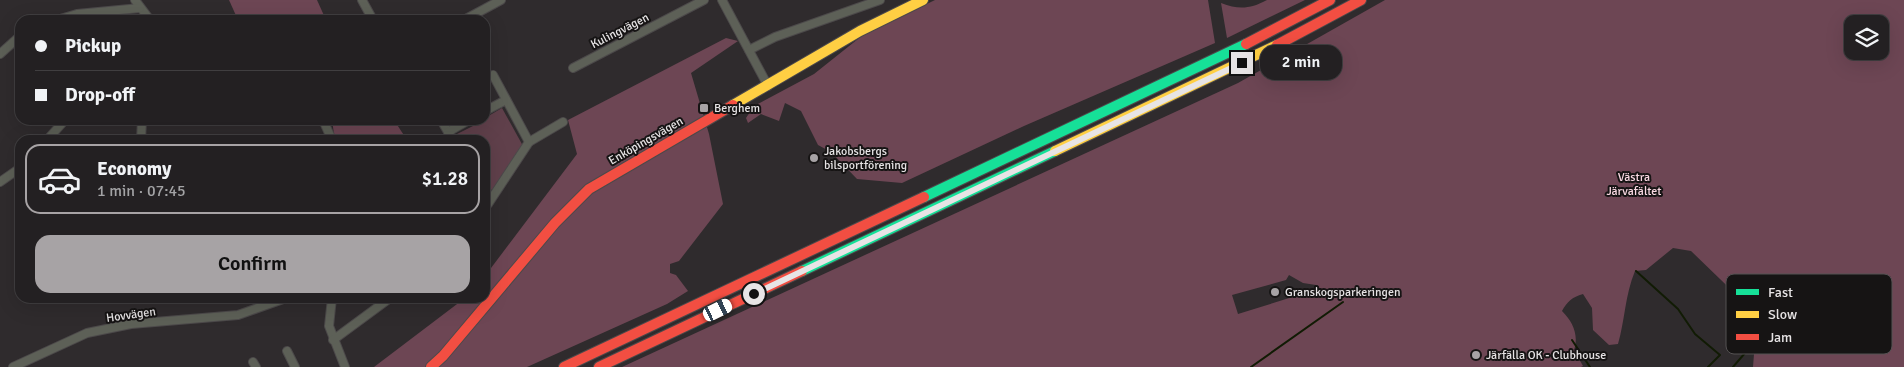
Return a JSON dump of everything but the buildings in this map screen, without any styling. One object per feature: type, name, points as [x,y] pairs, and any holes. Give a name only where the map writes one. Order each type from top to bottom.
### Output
[{"type":"main road","name":"Enköpingsvägen","points":[[490,301],[555,223],[589,189],[860,31],[923,0]]},
{"type":"main road","points":[[564,367],[1236,49],[1330,0]]},
{"type":"main road","points":[[599,367],[1242,63],[1361,0]]},
{"type":"main road","name":"Enköpingsvägen","points":[[431,367],[444,356],[488,303]]},
{"type":"street","points":[[135,0],[146,15]]},
{"type":"street","points":[[362,0],[370,15]]},
{"type":"street","points":[[473,15],[501,0]]},
{"type":"street","name":"Kulingvägen","points":[[573,68],[704,0]]},
{"type":"street","points":[[722,0],[768,86]]},
{"type":"street","points":[[749,50],[775,37],[880,0]]},
{"type":"street","points":[[74,15],[140,8]]},
{"type":"street","points":[[0,54],[15,40]]},
{"type":"street","points":[[493,75],[528,142]]},
{"type":"street","points":[[490,108],[506,100]]},
{"type":"street","points":[[490,197],[528,142],[562,122]]},
{"type":"street","points":[[52,135],[60,125]]},
{"type":"street","points":[[444,125],[450,135]]},
{"type":"street","points":[[448,132],[460,125]]},
{"type":"street","points":[[0,182],[15,172]]},
{"type":"street","name":"Hovvägen","points":[[13,367],[87,333],[131,324],[238,315],[272,303]]},
{"type":"street","points":[[331,303],[329,326],[345,367]]},
{"type":"street","points":[[333,340],[383,303]]},
{"type":"street","points":[[287,351],[295,367]]},
{"type":"shaded area","points":[[502,108],[523,146],[495,188],[490,190],[490,135],[455,135],[475,125],[490,125],[490,115]]},
{"type":"green space","points":[[229,0],[317,0],[324,15],[236,15]]},
{"type":"green space","points":[[935,0],[1208,0],[1215,43],[1024,126],[902,183],[857,179],[831,152],[818,145],[801,111],[785,103],[779,121],[761,114],[748,123],[746,118],[754,106],[814,74],[863,35]]},
{"type":"green space","points":[[1267,0],[1305,0],[1227,38],[1221,3],[1244,8]]},
{"type":"green space","name":"Västra Järvafältet","points":[[1385,0],[1904,0],[1904,367],[1753,367],[1754,354],[1892,354],[1892,274],[1726,274],[1726,285],[1691,251],[1673,248],[1646,270],[1635,271],[1629,289],[1618,344],[1609,345],[1593,330],[1592,308],[1583,294],[1573,298],[1566,305],[1562,311],[1574,329],[1576,339],[1574,350],[1583,366],[622,367],[1238,83]],"holes":[[[1289,275],[1303,283],[1316,285],[1318,289],[1238,314],[1232,295],[1286,280]]]},
{"type":"green space","points":[[726,38],[738,41],[691,73],[709,134],[723,204],[679,261],[670,264],[670,273],[676,275],[688,291],[667,304],[527,367],[374,367],[458,303],[490,303],[490,269],[577,154],[568,120]]},
{"type":"green space","points":[[333,125],[397,125],[404,135],[335,135]]},
{"type":"waterway","points":[[1636,271],[1678,309],[1695,334],[1720,355],[1708,367]]},
{"type":"waterway","points":[[1251,367],[1343,302]]},
{"type":"waterway","points":[[1572,340],[1590,367]]},
{"type":"waterway","points":[[1733,367],[1744,354]]},
{"type":"traffic: fast","points":[[924,197],[1246,44]]},
{"type":"traffic: fast","points":[[802,271],[1055,151]]},
{"type":"traffic: slow","points":[[733,105],[860,31],[923,0]]},
{"type":"traffic: slow","points":[[1055,151],[1277,45]]},
{"type":"traffic: jam","points":[[1246,44],[1330,0]]},
{"type":"traffic: jam","points":[[1277,45],[1361,0]]},
{"type":"traffic: jam","points":[[490,300],[555,223],[589,189],[733,105]]},
{"type":"traffic: jam","points":[[564,367],[924,197]]},
{"type":"traffic: jam","points":[[599,367],[802,271]]},
{"type":"traffic: jam","points":[[431,367],[443,356],[488,303]]},
{"type":"place","name":"Berghem","points":[[704,108]]},
{"type":"place","name":"Jakobsbergs bilsportförening","points":[[814,158]]},
{"type":"place","name":"Granskogsparkeringen","points":[[1275,292]]},
{"type":"place","name":"Järfälla OK - Clubhouse","points":[[1476,355]]},
{"type":"route","points":[[754,294],[1242,63]]}]
